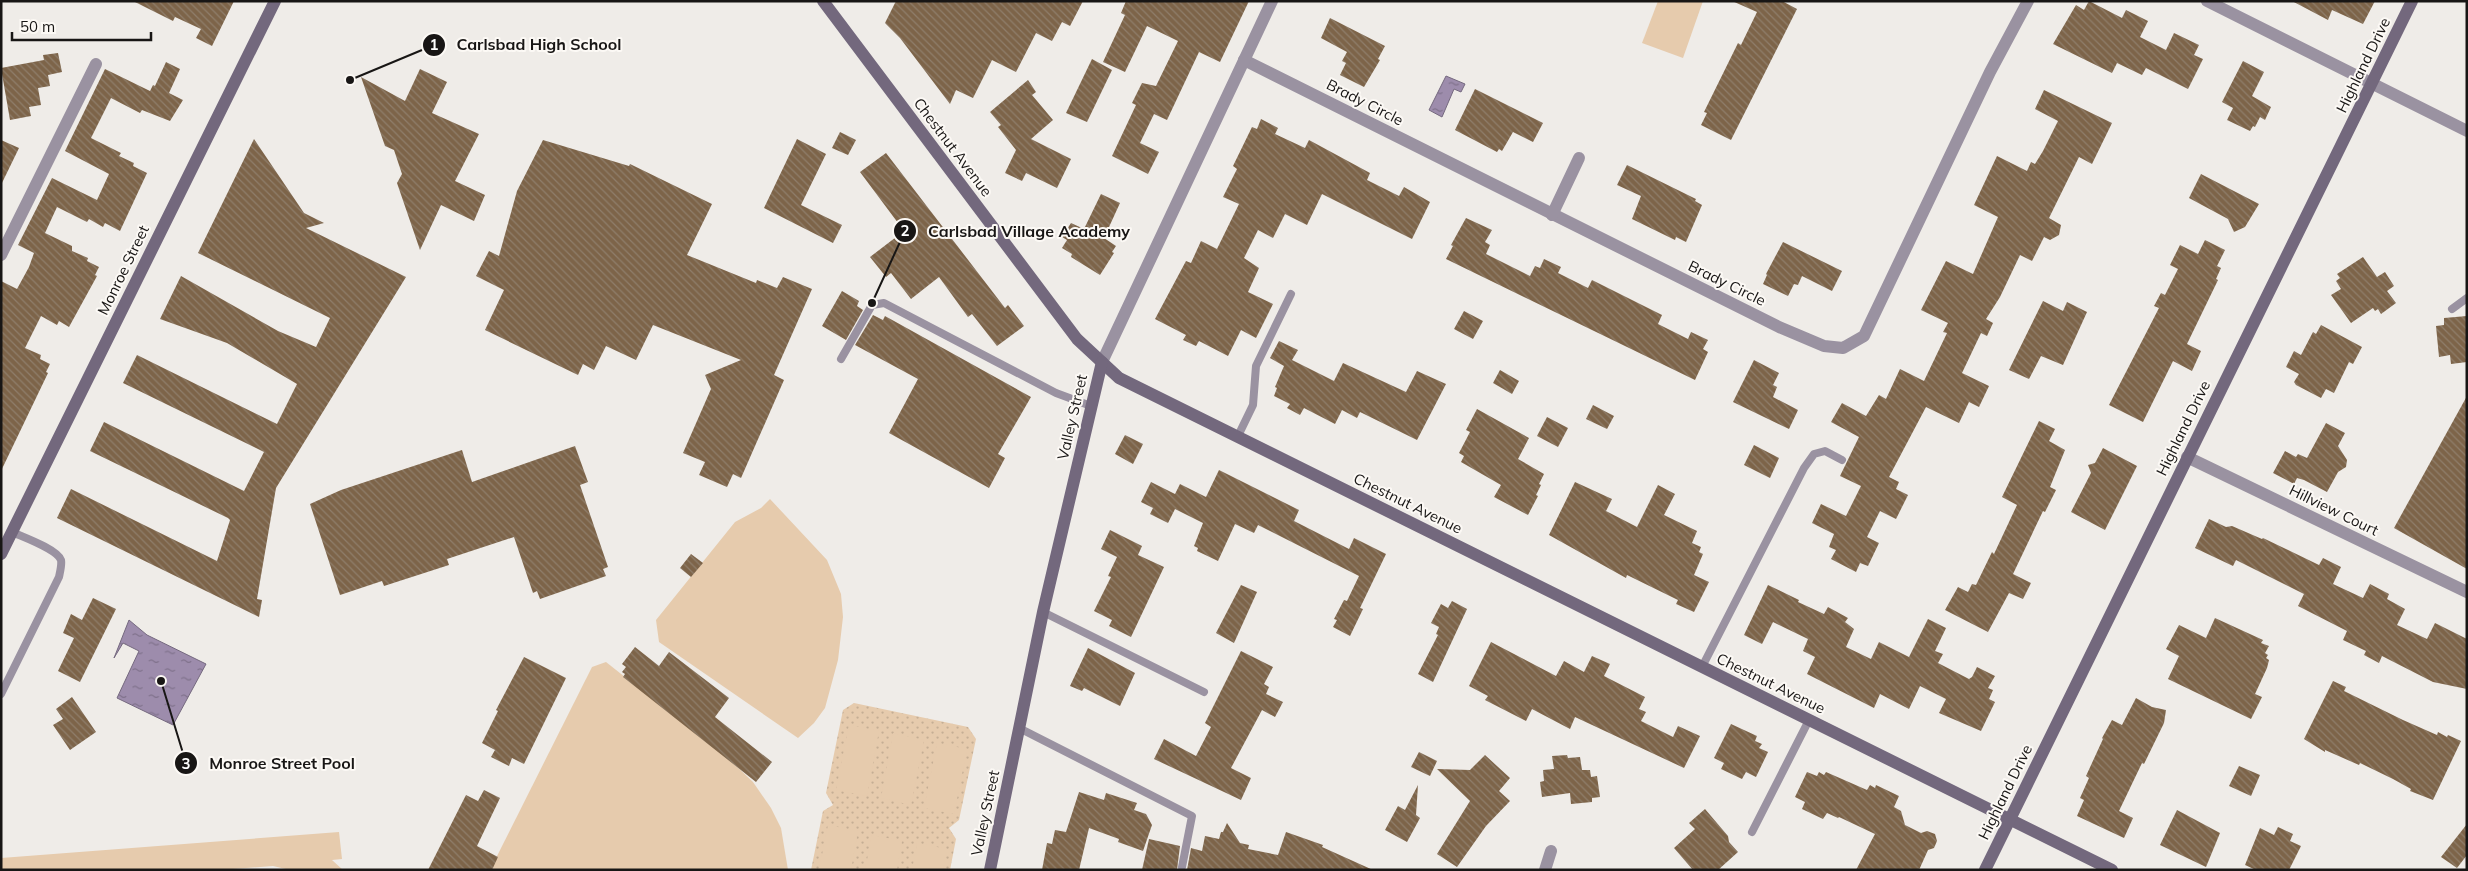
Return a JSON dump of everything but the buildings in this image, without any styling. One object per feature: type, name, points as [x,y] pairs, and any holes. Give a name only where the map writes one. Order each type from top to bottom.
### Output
[{"type":"main road","name":"Monroe Street","points":[[1,554],[275,1]]},
{"type":"main road","name":"Chestnut Avenue","points":[[823,1],[1077,339],[1119,378],[2112,870]]},
{"type":"main road","name":"Highland Drive","points":[[1985,870],[2412,1]]},
{"type":"main road","name":"Valley Street","points":[[990,870],[1043,612],[1102,362]]},
{"type":"street","name":"Valley Street","points":[[1102,362],[1272,1]]},
{"type":"street","name":"Brady Circle","points":[[1244,60],[1779,327],[1824,346],[1844,348],[1864,336],[1990,72],[2028,1]]},
{"type":"street","points":[[2207,1],[2467,132]]},
{"type":"street","points":[[1,256],[96,64]]},
{"type":"street","points":[[1552,215],[1579,158]]},
{"type":"street","name":"Hillview Court","points":[[2187,457],[2467,592]]},
{"type":"street","points":[[1545,870],[1551,851]]},
{"type":"lane","points":[[1238,436],[1253,405],[1256,366],[1291,294]]},
{"type":"lane","points":[[2452,309],[2467,298]]},
{"type":"lane","points":[[841,359],[872,305],[884,303],[1056,393],[1091,406]]},
{"type":"lane","points":[[1702,667],[1804,468],[1814,454],[1825,451],[1842,460]]},
{"type":"lane","points":[[1,694],[59,576],[61,567],[61,561],[56,554],[12,532]]},
{"type":"lane","points":[[1043,612],[1204,692]]},
{"type":"lane","points":[[1752,832],[1809,720]]},
{"type":"lane","points":[[1019,728],[1192,816],[1182,867]]},
{"type":"shaded area","points":[[1658,1],[1703,1],[1683,58],[1642,43]]},
{"type":"shaded area","points":[[770,499],[827,560],[841,594],[843,617],[838,660],[825,708],[814,723],[798,738],[659,642],[656,620],[735,522],[761,508]]},
{"type":"shaded area","points":[[606,662],[731,761],[753,782],[771,808],[781,828],[788,870],[490,870],[592,667]]},
{"type":"shaded area","points":[[854,703],[968,727],[976,739],[959,820],[949,828],[956,839],[950,870],[811,870],[823,811],[833,805],[826,793],[843,710]]},
{"type":"shaded area","points":[[849,725],[879,731],[867,796],[836,790]]},
{"type":"shaded area","points":[[893,733],[924,740],[911,805],[881,798]]},
{"type":"shaded area","points":[[937,743],[967,749],[954,814],[924,808]]},
{"type":"shaded area","points":[[828,825],[858,831],[851,870],[819,870]]},
{"type":"shaded area","points":[[339,832],[342,859],[332,860],[343,870],[290,870],[273,866],[219,870],[1,870],[1,858]]},
{"type":"shaded area","points":[[872,835],[902,841],[897,870],[865,870]]},
{"type":"shaded area","points":[[917,843],[947,849],[943,870],[912,870]]},
{"type":"water","points":[[1446,76],[1465,84],[1461,92],[1454,89],[1442,117],[1429,110]]},
{"type":"water","points":[[129,620],[147,635],[206,664],[173,725],[117,698],[139,651],[123,643],[114,658]]},
{"type":"place","name":"Carlsbad High School","points":[[350,80]]},
{"type":"place","name":"Carlsbad Village Academy","points":[[872,303]]},
{"type":"place","name":"Monroe Street Pool","points":[[161,681]]}]
